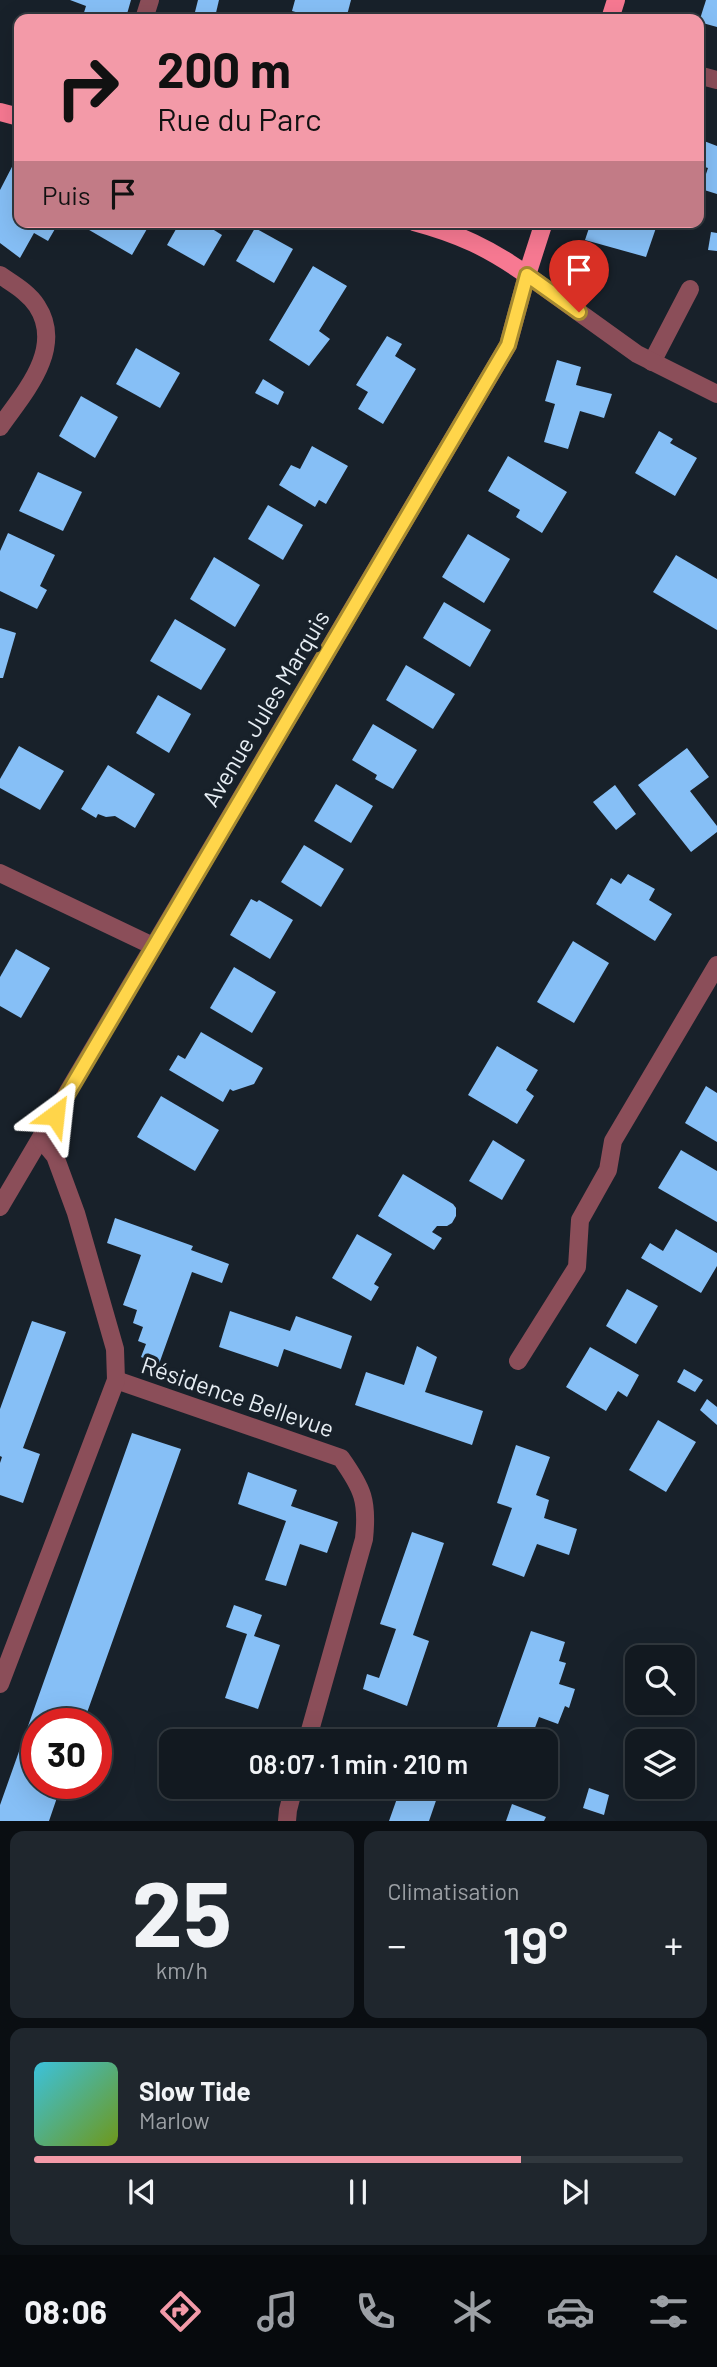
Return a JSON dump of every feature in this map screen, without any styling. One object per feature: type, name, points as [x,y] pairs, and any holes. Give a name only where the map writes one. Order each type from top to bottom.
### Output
[{"type":"main road","points":[[436,228],[483,246],[527,275]]},
{"type":"main road","name":"Avenue Jules Marquis","points":[[527,275],[542,228]]},
{"type":"street","points":[[0,275],[23,290],[37,306],[47,340],[32,382],[0,428]]},
{"type":"street","points":[[527,275],[637,354],[717,394]]},
{"type":"street","name":"Avenue Jules Marquis","points":[[0,1207],[508,345],[527,275]]},
{"type":"street","points":[[652,362],[690,289]]},
{"type":"street","points":[[0,873],[153,946]]},
{"type":"street","points":[[518,1362],[577,1267],[580,1220],[608,1170],[613,1141],[717,965]]},
{"type":"street","name":"Résidence Bellevue","points":[[0,1684],[116,1380],[115,1349],[76,1213],[55,1156],[41,1139]]},
{"type":"street","name":"Résidence Bellevue","points":[[116,1380],[341,1458],[359,1483],[367,1512],[364,1539],[310,1729]]},
{"type":"street","points":[[287,1821],[291,1799]]},
{"type":"building","points":[[70,0],[131,0],[127,14],[84,14],[86,6]]},
{"type":"building","points":[[198,0],[219,0],[216,14],[195,12]]},
{"type":"building","points":[[295,0],[351,0],[347,14],[302,14],[292,11]]},
{"type":"building","points":[[706,0],[717,0],[717,27],[704,23],[704,14],[702,14]]},
{"type":"building","points":[[704,141],[717,146],[717,194],[704,190],[708,168],[704,167]]},
{"type":"building","points":[[14,163],[14,228],[56,228],[48,241],[34,233],[20,258],[0,243],[0,190]]},
{"type":"building","points":[[86,228],[148,228],[132,255]]},
{"type":"building","points":[[177,228],[211,228],[222,235],[204,266],[167,245]]},
{"type":"building","points":[[255,228],[293,249],[274,283],[236,261]]},
{"type":"building","points":[[589,228],[656,228],[646,257],[585,240]]},
{"type":"building","points":[[711,232],[717,233],[717,251],[708,250]]},
{"type":"building","points":[[313,266],[347,286],[319,331],[330,339],[309,366],[269,340]]},
{"type":"building","points":[[387,336],[402,344],[395,356],[416,369],[383,424],[358,409],[368,392],[356,385]]},
{"type":"building","points":[[136,348],[180,373],[160,408],[116,384]]},
{"type":"building","points":[[557,360],[581,367],[576,385],[612,394],[604,418],[580,411],[568,449],[544,442],[555,404],[545,401]]},
{"type":"building","points":[[263,379],[284,392],[278,405],[255,393]]},
{"type":"building","points":[[81,396],[118,417],[95,458],[59,436]]},
{"type":"building","points":[[659,431],[673,439],[670,443],[697,458],[675,496],[635,473]]},
{"type":"building","points":[[312,446],[348,466],[326,504],[319,500],[315,507],[279,485],[291,465],[300,469]]},
{"type":"building","points":[[508,456],[567,492],[542,533],[516,517],[520,510],[488,491]]},
{"type":"building","points":[[38,472],[82,492],[63,531],[19,511]]},
{"type":"building","points":[[268,505],[303,525],[283,560],[248,539]]},
{"type":"building","points":[[8,533],[55,555],[40,586],[47,590],[37,609],[0,591],[0,551]]},
{"type":"building","points":[[468,534],[510,559],[484,603],[442,577]]},
{"type":"building","points":[[676,555],[717,579],[717,630],[653,592]]},
{"type":"building","points":[[214,557],[260,585],[235,627],[190,599]]},
{"type":"building","points":[[444,602],[491,630],[470,667],[423,638]]},
{"type":"building","points":[[175,619],[226,649],[201,690],[150,661]]},
{"type":"building","points":[[0,628],[16,633],[3,678],[0,678]]},
{"type":"building","points":[[406,665],[455,694],[433,729],[386,700]]},
{"type":"building","points":[[158,695],[191,714],[169,753],[136,733]]},
{"type":"building","points":[[373,724],[417,750],[393,789],[375,779],[377,775],[352,760]]},
{"type":"building","points":[[19,746],[64,771],[40,810],[0,788],[0,779]]},
{"type":"building","points":[[687,748],[709,777],[690,791],[717,826],[717,832],[691,852],[638,785]]},
{"type":"building","points":[[108,765],[155,794],[135,828],[115,816],[98,814],[96,818],[81,809]]},
{"type":"building","points":[[336,784],[373,806],[351,843],[314,821]]},
{"type":"building","points":[[615,785],[636,814],[616,830],[593,802]]},
{"type":"building","points":[[304,845],[344,869],[321,907],[281,882]]},
{"type":"building","points":[[628,874],[655,889],[649,900],[672,914],[655,941],[596,904],[611,878],[621,884]]},
{"type":"building","points":[[251,899],[257,902],[259,900],[293,920],[270,959],[230,935]]},
{"type":"building","points":[[573,941],[609,963],[574,1023],[537,1002]]},
{"type":"building","points":[[16,949],[50,968],[21,1018],[0,1006],[0,977]]},
{"type":"building","points":[[234,967],[276,992],[252,1033],[210,1008]]},
{"type":"building","points":[[201,1032],[263,1068],[254,1084],[233,1091],[230,1089],[223,1102],[169,1070],[178,1055],[185,1059]]},
{"type":"building","points":[[497,1046],[538,1070],[526,1090],[534,1096],[517,1124],[468,1095]]},
{"type":"building","points":[[706,1086],[717,1093],[717,1142],[685,1123]]},
{"type":"building","points":[[161,1096],[219,1130],[195,1171],[137,1137]]},
{"type":"building","points":[[493,1140],[525,1160],[502,1200],[469,1181]]},
{"type":"building","points":[[681,1150],[717,1171],[717,1222],[658,1188]]},
{"type":"building","points":[[403,1174],[456,1208],[452,1223],[437,1226],[432,1232],[442,1238],[434,1250],[378,1216]]},
{"type":"building","points":[[115,1218],[193,1246],[191,1250],[229,1264],[222,1283],[192,1272],[159,1364],[141,1357],[146,1344],[138,1341],[143,1327],[133,1323],[137,1310],[123,1305],[141,1255],[107,1243]]},
{"type":"building","points":[[676,1229],[717,1253],[717,1266],[701,1293],[641,1258],[650,1243],[663,1251]]},
{"type":"building","points":[[357,1234],[392,1254],[374,1284],[379,1287],[371,1301],[332,1278]]},
{"type":"building","points":[[627,1289],[658,1306],[636,1344],[606,1326]]},
{"type":"building","points":[[230,1311],[290,1331],[296,1316],[352,1336],[341,1369],[284,1349],[278,1367],[219,1347]]},
{"type":"building","points":[[32,1321],[66,1332],[23,1448],[40,1454],[23,1503],[0,1495],[0,1409]]},
{"type":"building","points":[[417,1346],[437,1357],[425,1392],[483,1411],[472,1445],[355,1405],[366,1372],[404,1385]]},
{"type":"building","points":[[590,1347],[639,1375],[627,1397],[618,1391],[606,1411],[566,1387]]},
{"type":"building","points":[[684,1369],[703,1380],[695,1392],[677,1382]]},
{"type":"building","points":[[707,1399],[717,1407],[717,1425],[700,1410]]},
{"type":"building","points":[[658,1420],[696,1442],[666,1492],[629,1470]]},
{"type":"building","points":[[132,1433],[181,1449],[89,1708],[34,1708]]},
{"type":"building","points":[[516,1445],[550,1457],[536,1495],[549,1500],[544,1518],[577,1529],[569,1555],[537,1544],[524,1577],[492,1565],[512,1508],[497,1503]]},
{"type":"building","points":[[248,1472],[297,1490],[291,1506],[338,1522],[327,1553],[300,1544],[286,1586],[265,1580],[286,1521],[238,1504]]},
{"type":"building","points":[[412,1532],[444,1543],[413,1635],[429,1641],[407,1706],[363,1689],[367,1674],[379,1678],[396,1629],[380,1624]]},
{"type":"building","points":[[234,1605],[262,1615],[254,1636],[280,1645],[258,1709],[225,1698],[247,1634],[226,1627]]},
{"type":"building","points":[[531,1631],[565,1642],[559,1661],[566,1663],[559,1684],[575,1689],[569,1708],[565,1706],[558,1724],[539,1717],[534,1729],[496,1729]]},
{"type":"building","points":[[21,1746],[21,1799],[57,1799],[49,1821],[0,1821],[0,1805]]},
{"type":"building","points":[[589,1788],[609,1795],[604,1815],[583,1808]]},
{"type":"building","points":[[397,1799],[437,1799],[429,1821],[389,1821]]},
{"type":"building","points":[[512,1804],[546,1817],[544,1821],[506,1821]]},
{"type":"route","points":[[55,1115],[508,345],[527,275],[579,312]]}]
